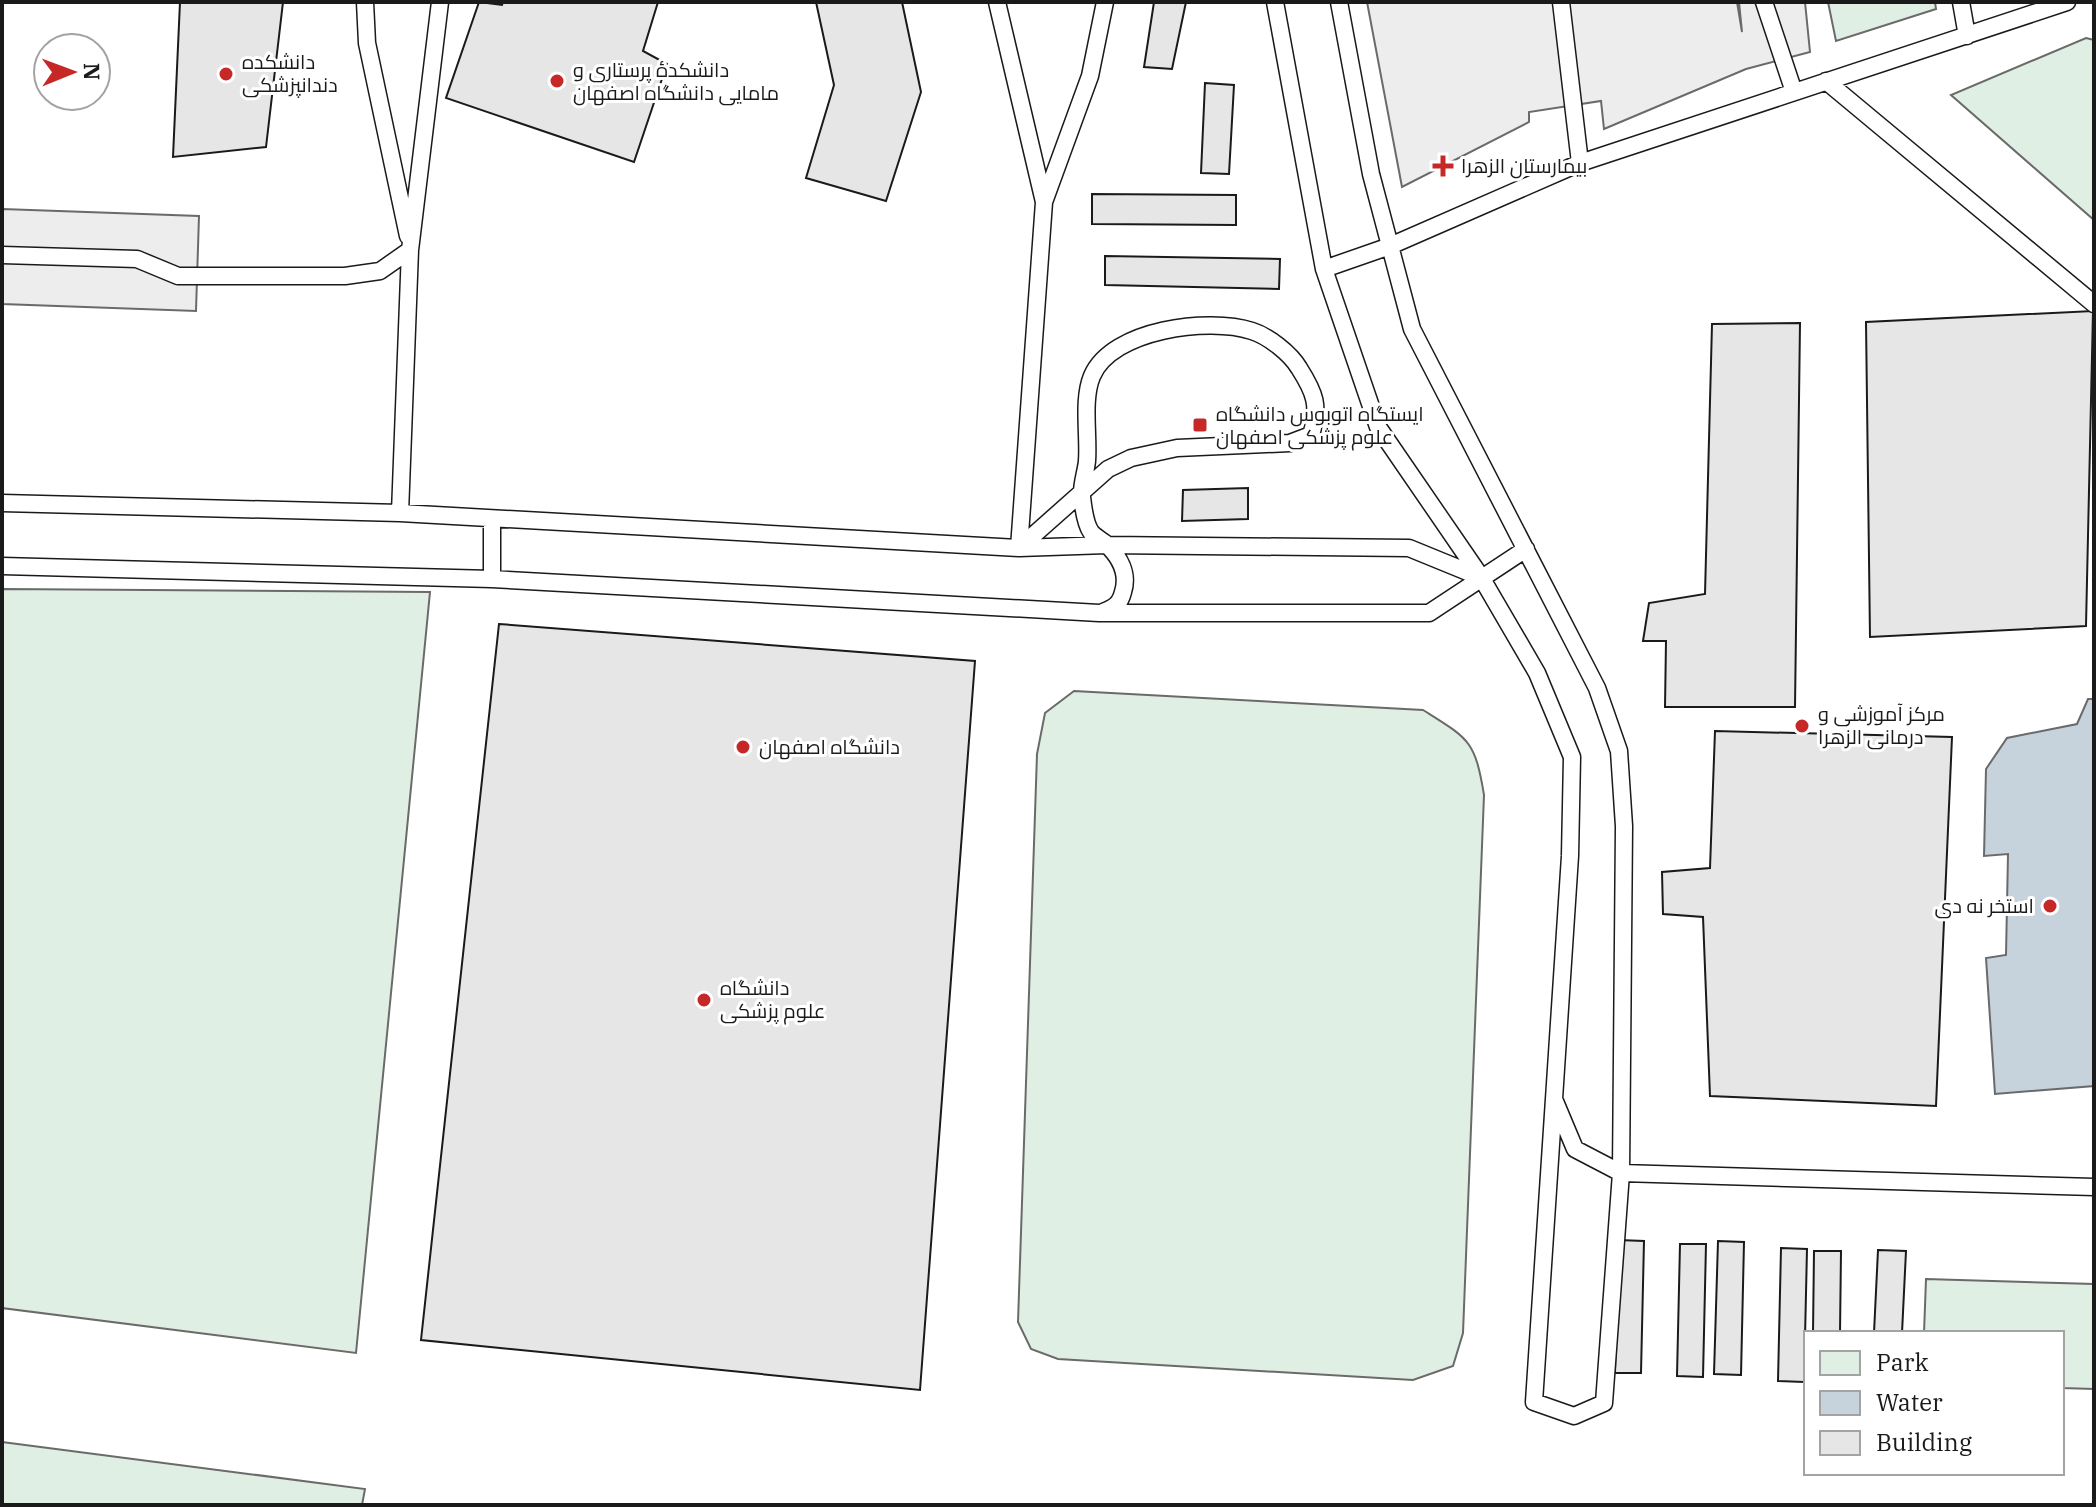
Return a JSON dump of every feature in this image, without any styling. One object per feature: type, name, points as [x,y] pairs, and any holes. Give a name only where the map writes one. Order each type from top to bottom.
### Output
[{"type":"lane","points":[[365,2],[367,43],[410,250]]},
{"type":"lane","points":[[400,513],[410,250],[440,2]]},
{"type":"lane","points":[[997,2],[1044,202]]},
{"type":"lane","points":[[1019,548],[1044,202],[1090,76],[1105,2]]},
{"type":"lane","points":[[1275,2],[1324,269],[1378,427],[1481,577],[1537,673],[1572,757],[1570,856],[1534,1402],[1574,1416],[1604,1403],[1621,1173],[1624,826],[1619,751],[1597,688],[1412,329],[1371,174],[1339,2]]},
{"type":"lane","points":[[1561,2],[1580,163]]},
{"type":"lane","points":[[1764,2],[1794,92]]},
{"type":"lane","points":[[1961,2],[1967,36]]},
{"type":"lane","points":[[1324,269],[1390,246],[1580,163],[2067,2]]},
{"type":"lane","points":[[1826,81],[2094,304]]},
{"type":"lane","points":[[2,255],[137,259],[178,276],[345,276],[380,271],[410,250]]},
{"type":"lane","points":[[1019,548],[1081,496],[1108,469],[1131,458],[1177,448],[1290,443],[1311,435],[1317,414],[1312,388],[1294,359],[1254,332],[1229,326],[1199,325],[1132,339],[1114,350],[1092,375],[1087,461],[1081,496],[1090,531],[1107,545],[1123,568],[1125,588],[1115,607],[1099,613]]},
{"type":"lane","points":[[2,503],[400,513],[1019,548],[1107,545],[1409,548],[1481,577]]},
{"type":"lane","points":[[492,520],[492,579]]},
{"type":"lane","points":[[2,566],[492,579],[1099,613],[1429,613],[1526,549]]},
{"type":"lane","points":[[1554,1099],[1575,1149],[1621,1173],[2094,1187]]},
{"type":"green space","points":[[1828,2],[1935,2],[1936,9],[1836,41]]},
{"type":"green space","points":[[2086,38],[2094,40],[2094,220],[1951,95]]},
{"type":"green space","points":[[2,589],[430,592],[356,1353],[2,1308]]},
{"type":"green space","points":[[1074,691],[1423,710],[1460,735],[1473,752],[1484,795],[1463,1333],[1453,1366],[1413,1380],[1058,1359],[1031,1349],[1018,1322],[1037,754],[1045,713]]},
{"type":"green space","points":[[1926,1279],[2094,1284],[2094,1389],[2064,1388],[2064,1331],[1924,1331]]},
{"type":"green space","points":[[2,1442],[365,1489],[362,1505],[2,1505]]},
{"type":"shaded area","points":[[1367,2],[1737,2],[1742,32],[1739,2],[1805,2],[1810,52],[1746,69],[1604,129],[1601,101],[1529,112],[1529,122],[1402,187]]},
{"type":"shaded area","points":[[2,209],[199,216],[196,311],[2,304]]},
{"type":"water","name":"استخر نه دی","points":[[2088,699],[2094,699],[2094,1086],[1995,1094],[1986,958],[2006,955],[2008,854],[1984,856],[1986,769],[2007,738],[2077,724]]},
{"type":"building","name":"دانشکده دندانپزشکی","points":[[180,2],[283,2],[266,147],[173,157]]},
{"type":"building","name":"دانشکدهٔ پرستاری و مامایی دانشگاه اصفهان","points":[[479,2],[502,5],[503,2],[658,2],[643,51],[667,64],[634,162],[446,98]]},
{"type":"building","name":"دانشکدهٔ پرستاری و مامایی دانشگاه اصفهان","points":[[816,2],[902,2],[921,92],[886,201],[806,178],[834,85]]},
{"type":"building","points":[[1154,2],[1186,2],[1172,69],[1144,67]]},
{"type":"building","points":[[1205,83],[1234,85],[1229,174],[1201,173]]},
{"type":"building","points":[[1092,194],[1236,195],[1236,225],[1092,224]]},
{"type":"building","points":[[1105,256],[1280,259],[1279,289],[1105,285]]},
{"type":"building","points":[[2093,311],[2086,626],[1870,637],[1866,322]]},
{"type":"building","points":[[1800,323],[1795,707],[1665,707],[1666,641],[1643,641],[1649,603],[1705,594],[1712,324]]},
{"type":"building","points":[[1248,488],[1248,519],[1182,521],[1183,490]]},
{"type":"building","name":"دانشگاه علوم پزشکی","points":[[499,624],[975,661],[920,1390],[421,1340]]},
{"type":"building","points":[[1715,731],[1952,737],[1936,1106],[1710,1096],[1703,917],[1663,914],[1662,872],[1710,868]]},
{"type":"building","points":[[1618,1240],[1644,1241],[1641,1373],[1615,1373]]},
{"type":"building","points":[[1718,1241],[1744,1242],[1741,1375],[1714,1374]]},
{"type":"building","points":[[1680,1244],[1706,1244],[1703,1377],[1677,1376]]},
{"type":"building","points":[[1781,1248],[1807,1249],[1804,1382],[1778,1381]]},
{"type":"building","points":[[1878,1250],[1906,1251],[1902,1331],[1874,1331]]},
{"type":"building","points":[[1814,1251],[1841,1251],[1840,1331],[1813,1331]]},
{"type":"place","name":"دانشکده دندانپزشکی","points":[[226,74]]},
{"type":"place","name":"دانشکدهٔ پرستاری و مامایی دانشگاه اصفهان","points":[[557,81]]},
{"type":"place","name":"بیمارستان الزهرا","points":[[1443,166]]},
{"type":"place","name":"ایستگاه اتوبوس دانشگاه علوم پزشکی اصفهان","points":[[1200,425]]},
{"type":"place","name":"مرکز آموزشی و درمانی الزهرا","points":[[1802,726]]},
{"type":"place","name":"دانشگاه اصفهان","points":[[743,747]]},
{"type":"place","name":"استخر نه دی","points":[[2050,906]]},
{"type":"place","name":"دانشگاه علوم پزشکی","points":[[704,1000]]}]
